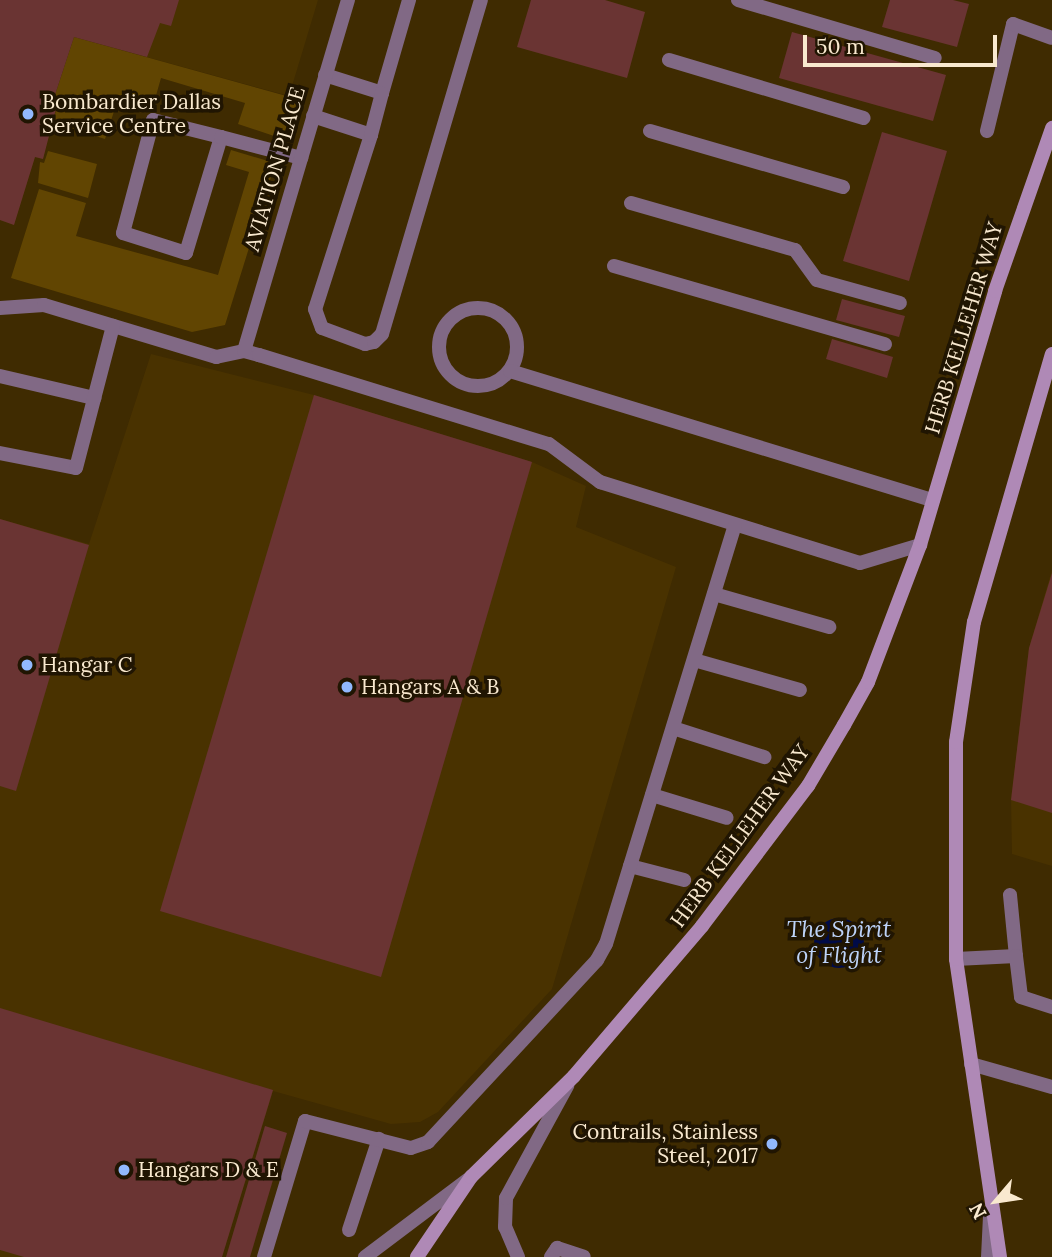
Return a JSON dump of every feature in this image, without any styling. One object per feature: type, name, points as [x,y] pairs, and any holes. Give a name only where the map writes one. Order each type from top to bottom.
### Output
[{"type":"main road","name":"HERB KELLEHER WAY","points":[[417,1257],[471,1177],[573,1076],[702,926],[808,786],[868,682],[920,545],[995,291],[1052,128]]},
{"type":"main road","points":[[1000,1257],[956,959],[956,742],[974,622],[1052,354]]},
{"type":"street","name":"AVIATION PLACE","points":[[244,351],[348,0]]},
{"type":"street","points":[[409,0],[371,135],[316,309],[322,328],[365,344],[382,334],[481,0]]},
{"type":"street","points":[[738,0],[935,58]]},
{"type":"street","points":[[987,131],[1013,24],[1052,38]]},
{"type":"street","points":[[669,60],[864,118]]},
{"type":"street","points":[[325,75],[382,93]]},
{"type":"street","points":[[313,116],[371,135]]},
{"type":"street","points":[[221,137],[186,253],[123,233],[153,120],[221,137],[301,158]]},
{"type":"street","points":[[650,131],[843,187]]},
{"type":"street","points":[[631,203],[794,250],[817,280],[900,303]]},
{"type":"street","points":[[614,266],[885,344]]},
{"type":"street","points":[[0,307],[44,305],[216,357],[244,351],[259,355],[548,444],[600,482],[860,563],[920,545]]},
{"type":"street","points":[[470,309],[496,313],[514,333],[516,359],[510,371],[500,379],[478,386],[455,378],[441,358],[442,334],[448,323],[470,309]]},
{"type":"street","points":[[0,453],[76,468],[113,326]]},
{"type":"street","points":[[510,371],[933,500]]},
{"type":"street","points":[[0,376],[94,398]]},
{"type":"street","points":[[264,1257],[305,1121],[411,1148],[428,1142],[597,960],[606,944],[735,525]]},
{"type":"street","points":[[714,594],[829,627]]},
{"type":"street","points":[[694,660],[800,690]]},
{"type":"street","points":[[673,728],[764,757]]},
{"type":"street","points":[[652,795],[727,818]]},
{"type":"street","points":[[630,866],[684,880]]},
{"type":"street","points":[[1010,895],[1021,997],[1052,1007]]},
{"type":"street","points":[[956,959],[1016,956]]},
{"type":"street","points":[[971,1064],[1052,1087]]},
{"type":"street","points":[[518,1257],[505,1227],[506,1198],[573,1076]]},
{"type":"street","points":[[349,1230],[379,1139]]},
{"type":"street","points":[[365,1257],[471,1177]]},
{"type":"street","points":[[988,1257],[992,1193]]},
{"type":"street","points":[[551,1257],[558,1248],[584,1257]]},
{"type":"shaded area","points":[[0,0],[318,0],[289,96],[74,37],[52,103],[57,105],[43,159],[35,157],[14,225],[0,220]]},
{"type":"shaded area","points":[[74,37],[301,100],[291,130],[277,137],[238,124],[245,103],[161,78],[153,106],[119,96],[105,139],[53,123],[57,106],[52,104]]},
{"type":"shaded area","points":[[231,150],[268,161],[272,174],[225,325],[192,332],[11,278],[39,189],[86,203],[76,236],[218,275],[249,172],[226,165]]},
{"type":"shaded area","points":[[48,151],[97,164],[88,198],[38,183],[40,162],[44,163]]},
{"type":"shaded area","points":[[151,354],[314,395],[532,462],[586,486],[576,527],[676,567],[552,989],[438,1112],[420,1122],[391,1124],[273,1091],[222,1257],[0,1257],[0,519],[89,544]]},
{"type":"shaded area","points":[[1052,570],[1052,866],[1012,854],[1011,800],[1029,648]]},
{"type":"water","name":"The Spirit of Flight","points":[[839,918],[856,926],[864,943],[856,960],[839,968],[822,960],[814,943],[822,926]]},
{"type":"building","name":"Bombardier Dallas Service Centre","points":[[0,0],[179,0],[171,26],[160,23],[147,57],[74,37],[52,104],[57,105],[43,159],[35,157],[14,225],[0,220]]},
{"type":"building","points":[[531,0],[605,0],[645,12],[627,78],[517,47]]},
{"type":"building","points":[[890,0],[953,0],[969,4],[957,47],[882,27]]},
{"type":"building","points":[[792,32],[946,75],[933,121],[779,78]]},
{"type":"building","points":[[882,132],[947,151],[909,281],[843,261]]},
{"type":"building","points":[[842,299],[905,316],[899,337],[836,320]]},
{"type":"building","points":[[832,339],[893,357],[887,378],[826,359]]},
{"type":"building","name":"Hangars A & B","points":[[314,395],[532,462],[381,977],[160,911]]},
{"type":"building","name":"Hangar C","points":[[0,519],[89,545],[16,791],[0,786]]},
{"type":"building","points":[[1052,573],[1052,813],[1011,800],[1029,648]]},
{"type":"building","name":"Hangars D & E","points":[[0,1008],[273,1090],[222,1257],[24,1257],[0,1250]]},
{"type":"building","points":[[265,1126],[287,1133],[250,1257],[226,1257]]},
{"type":"place","name":"Bombardier Dallas Service Centre","points":[[28,114]]},
{"type":"place","name":"Hangar C","points":[[27,665]]},
{"type":"place","name":"Hangars A & B","points":[[347,687]]},
{"type":"place","name":"Contrails, Stainless Steel, 2017","points":[[772,1144]]},
{"type":"place","name":"Hangars D & E","points":[[124,1170]]}]
